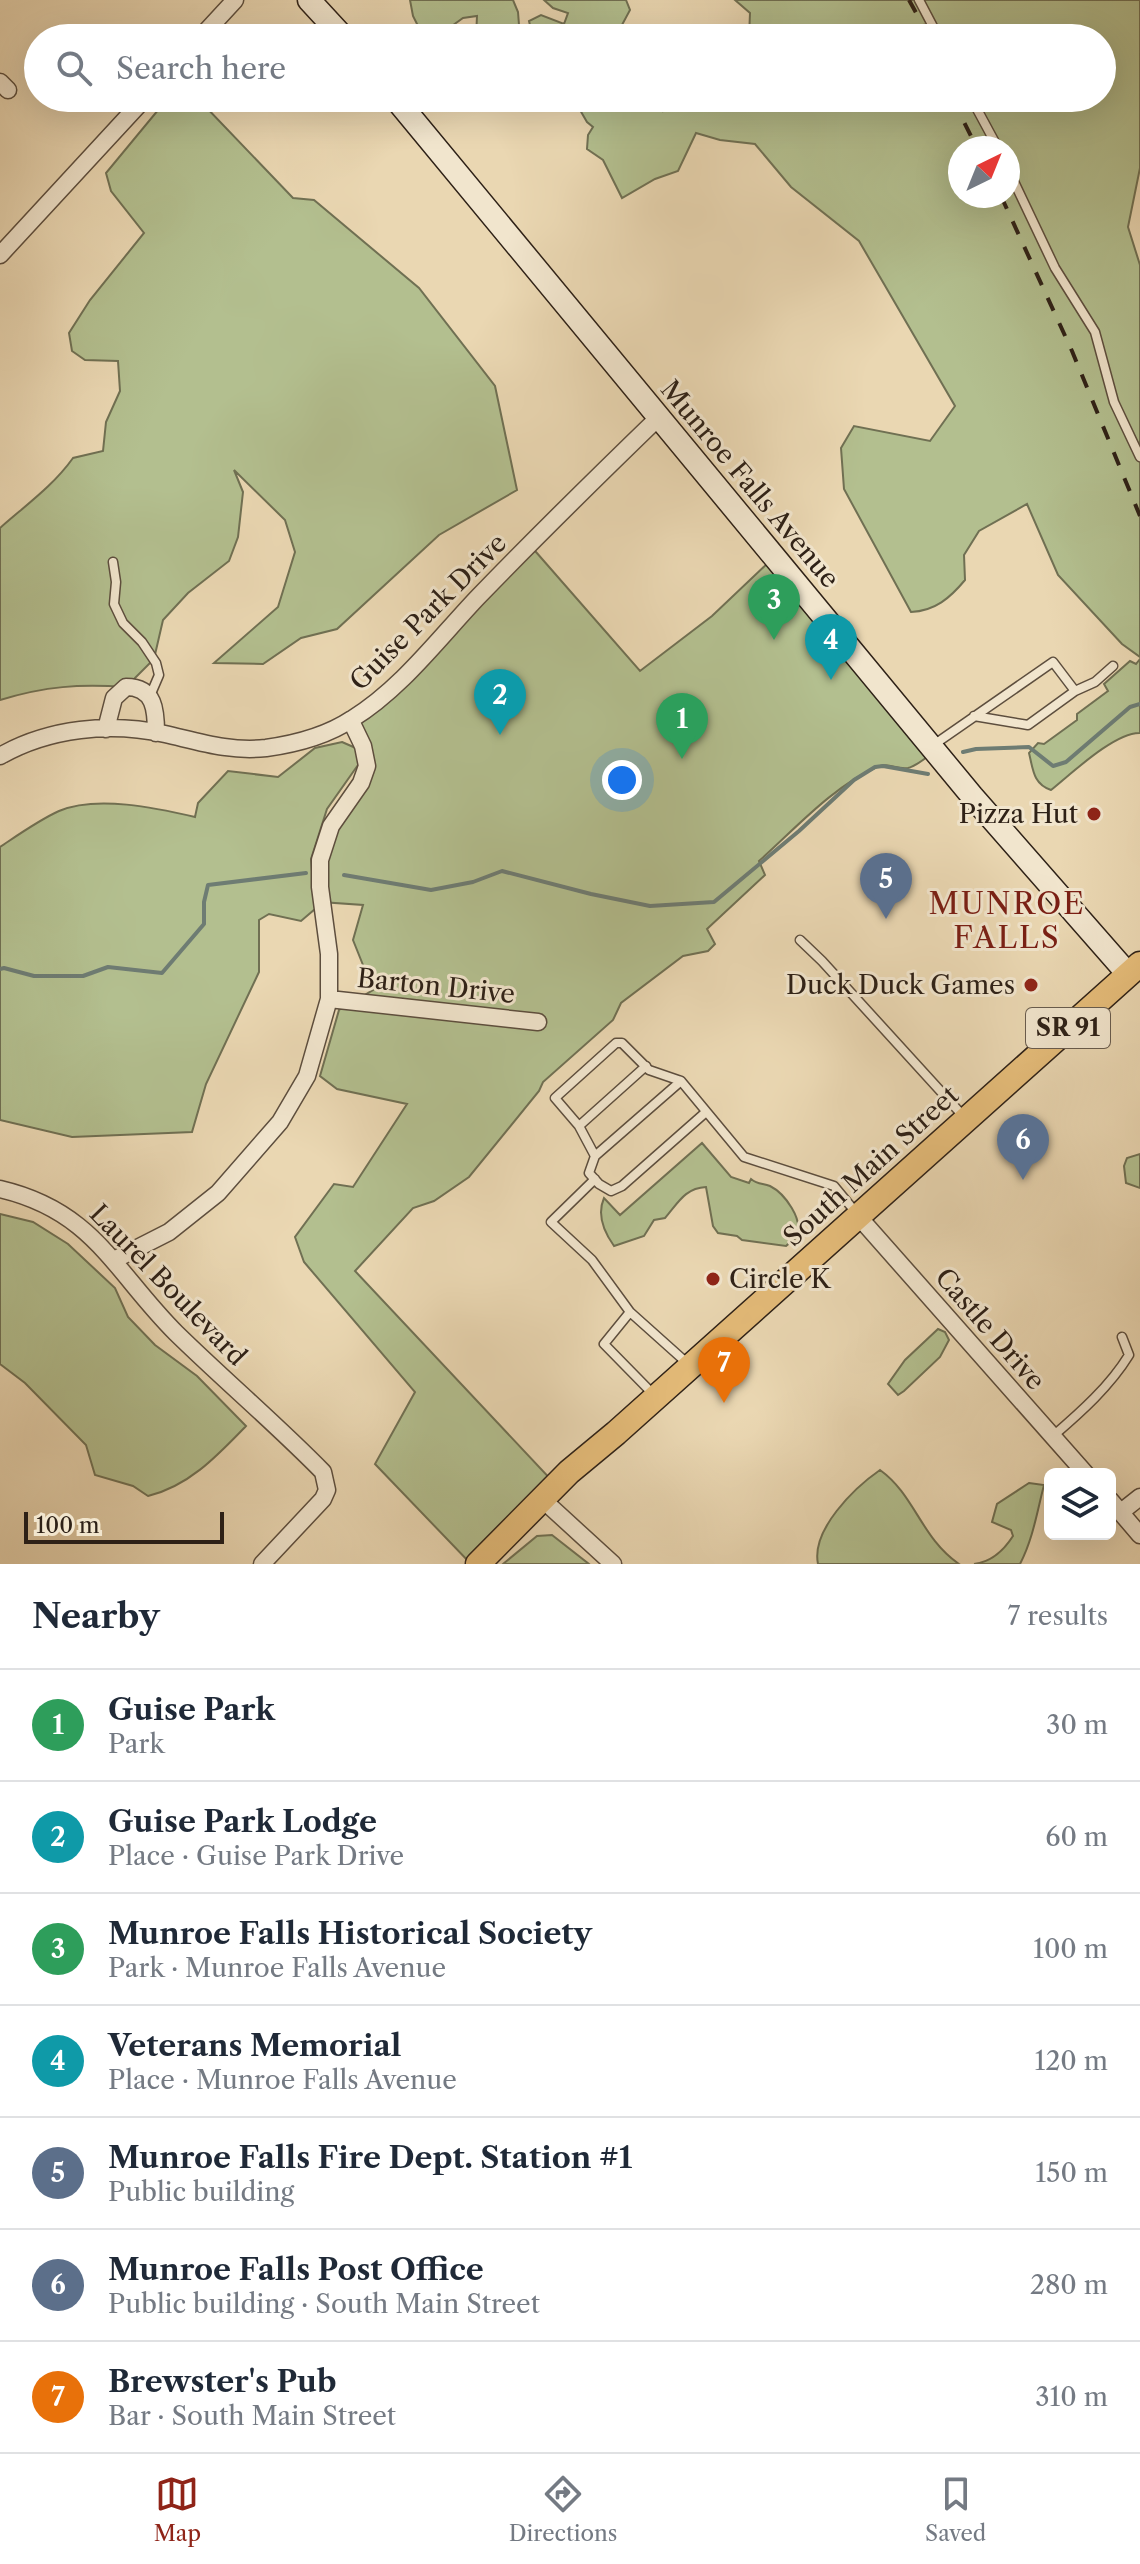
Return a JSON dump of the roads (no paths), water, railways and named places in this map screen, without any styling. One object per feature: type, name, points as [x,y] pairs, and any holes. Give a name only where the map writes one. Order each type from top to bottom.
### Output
[{"type":"main road","name":"South Main Street","points":[[478,1564],[569,1472],[965,1119],[1053,1028],[1134,969]]},
{"type":"street","points":[[213,24],[235,0]]},
{"type":"street","points":[[309,0],[331,24]]},
{"type":"street","points":[[0,255],[132,112]]},
{"type":"street","name":"Munroe Falls Avenue","points":[[407,112],[931,746],[1134,969]]},
{"type":"street","name":"Guise Park Drive","points":[[0,756],[32,741],[55,735],[106,729],[156,733],[211,746],[250,749],[303,740],[351,721],[395,685],[537,536],[659,417]]},
{"type":"street","points":[[106,729],[110,707],[119,691],[135,687],[150,696],[155,704],[156,733]]},
{"type":"street","points":[[114,1260],[169,1232],[218,1193],[267,1139],[307,1076],[329,999],[329,954],[320,887],[320,860],[331,826],[361,783],[367,766],[363,746],[351,721]]},
{"type":"street","name":"Barton Drive","points":[[329,999],[538,1022]]},
{"type":"street","name":"Laurel Boulevard","points":[[0,1189],[36,1200],[82,1227],[172,1329],[323,1472],[327,1490],[323,1499],[262,1564]]},
{"type":"street","name":"Castle Drive","points":[[858,1216],[1081,1468]]},
{"type":"street","points":[[1140,1497],[1116,1506],[1140,1535]]},
{"type":"street","points":[[542,1499],[613,1564]]},
{"type":"lane","points":[[919,0],[932,24]]},
{"type":"lane","points":[[979,112],[992,136]]},
{"type":"lane","points":[[1020,194],[1055,268],[1095,332],[1114,402],[1140,457]]},
{"type":"lane","points":[[113,562],[116,582],[114,604],[123,623],[142,642],[156,663],[159,675],[150,696]]},
{"type":"lane","points":[[931,746],[1053,662],[1075,691]]},
{"type":"lane","points":[[974,716],[1028,725],[1075,691],[1095,682],[1113,666]]},
{"type":"lane","points":[[800,940],[965,1119]]},
{"type":"lane","points":[[595,1156],[579,1126],[556,1101],[556,1096],[619,1041],[649,1070],[681,1081],[744,1157],[834,1186],[858,1216]]},
{"type":"lane","points":[[579,1126],[646,1066]]},
{"type":"lane","points":[[681,1081],[595,1156],[589,1173],[611,1191],[616,1190],[706,1112]]},
{"type":"lane","points":[[595,1179],[551,1222],[592,1260],[630,1312],[690,1366]]},
{"type":"lane","points":[[630,1312],[604,1344],[655,1396]]},
{"type":"lane","points":[[1053,1436],[1085,1407],[1122,1366],[1129,1355],[1122,1337]]},
{"type":"waterway","points":[[963,752],[1029,747],[1053,766],[1066,762],[1130,707],[1140,704]]},
{"type":"waterway","points":[[344,875],[431,890],[473,882],[502,871],[650,906],[714,902],[854,780],[875,767],[928,774]]},
{"type":"waterway","points":[[0,969],[34,976],[83,976],[108,967],[162,973],[204,924],[208,885],[306,873]]},
{"type":"railway","points":[[909,0],[922,24]]},
{"type":"railway","points":[[959,112],[971,136]]},
{"type":"railway","points":[[1006,208],[1072,351],[1140,516]]},
{"type":"place","name":"Munroe Falls Historical Society","points":[[774,640]]},
{"type":"place","name":"Veterans Memorial","points":[[831,680]]},
{"type":"place","name":"Guise Park Lodge","points":[[500,735]]},
{"type":"place","name":"Guise Park","points":[[682,759]]},
{"type":"place","name":"Pizza Hut","points":[[1094,814]]},
{"type":"place","name":"Munroe Falls Fire Dept. Station #1","points":[[886,919]]},
{"type":"place","name":"Duck Duck Games","points":[[1031,985]]},
{"type":"place","name":"Munroe Falls Post Office","points":[[1023,1180]]},
{"type":"place","name":"Circle K","points":[[713,1279]]},
{"type":"place","name":"Brewster's Pub","points":[[724,1403]]},
{"type":"district","name":"MUNROE FALLS","points":[[1007,921]]}]
